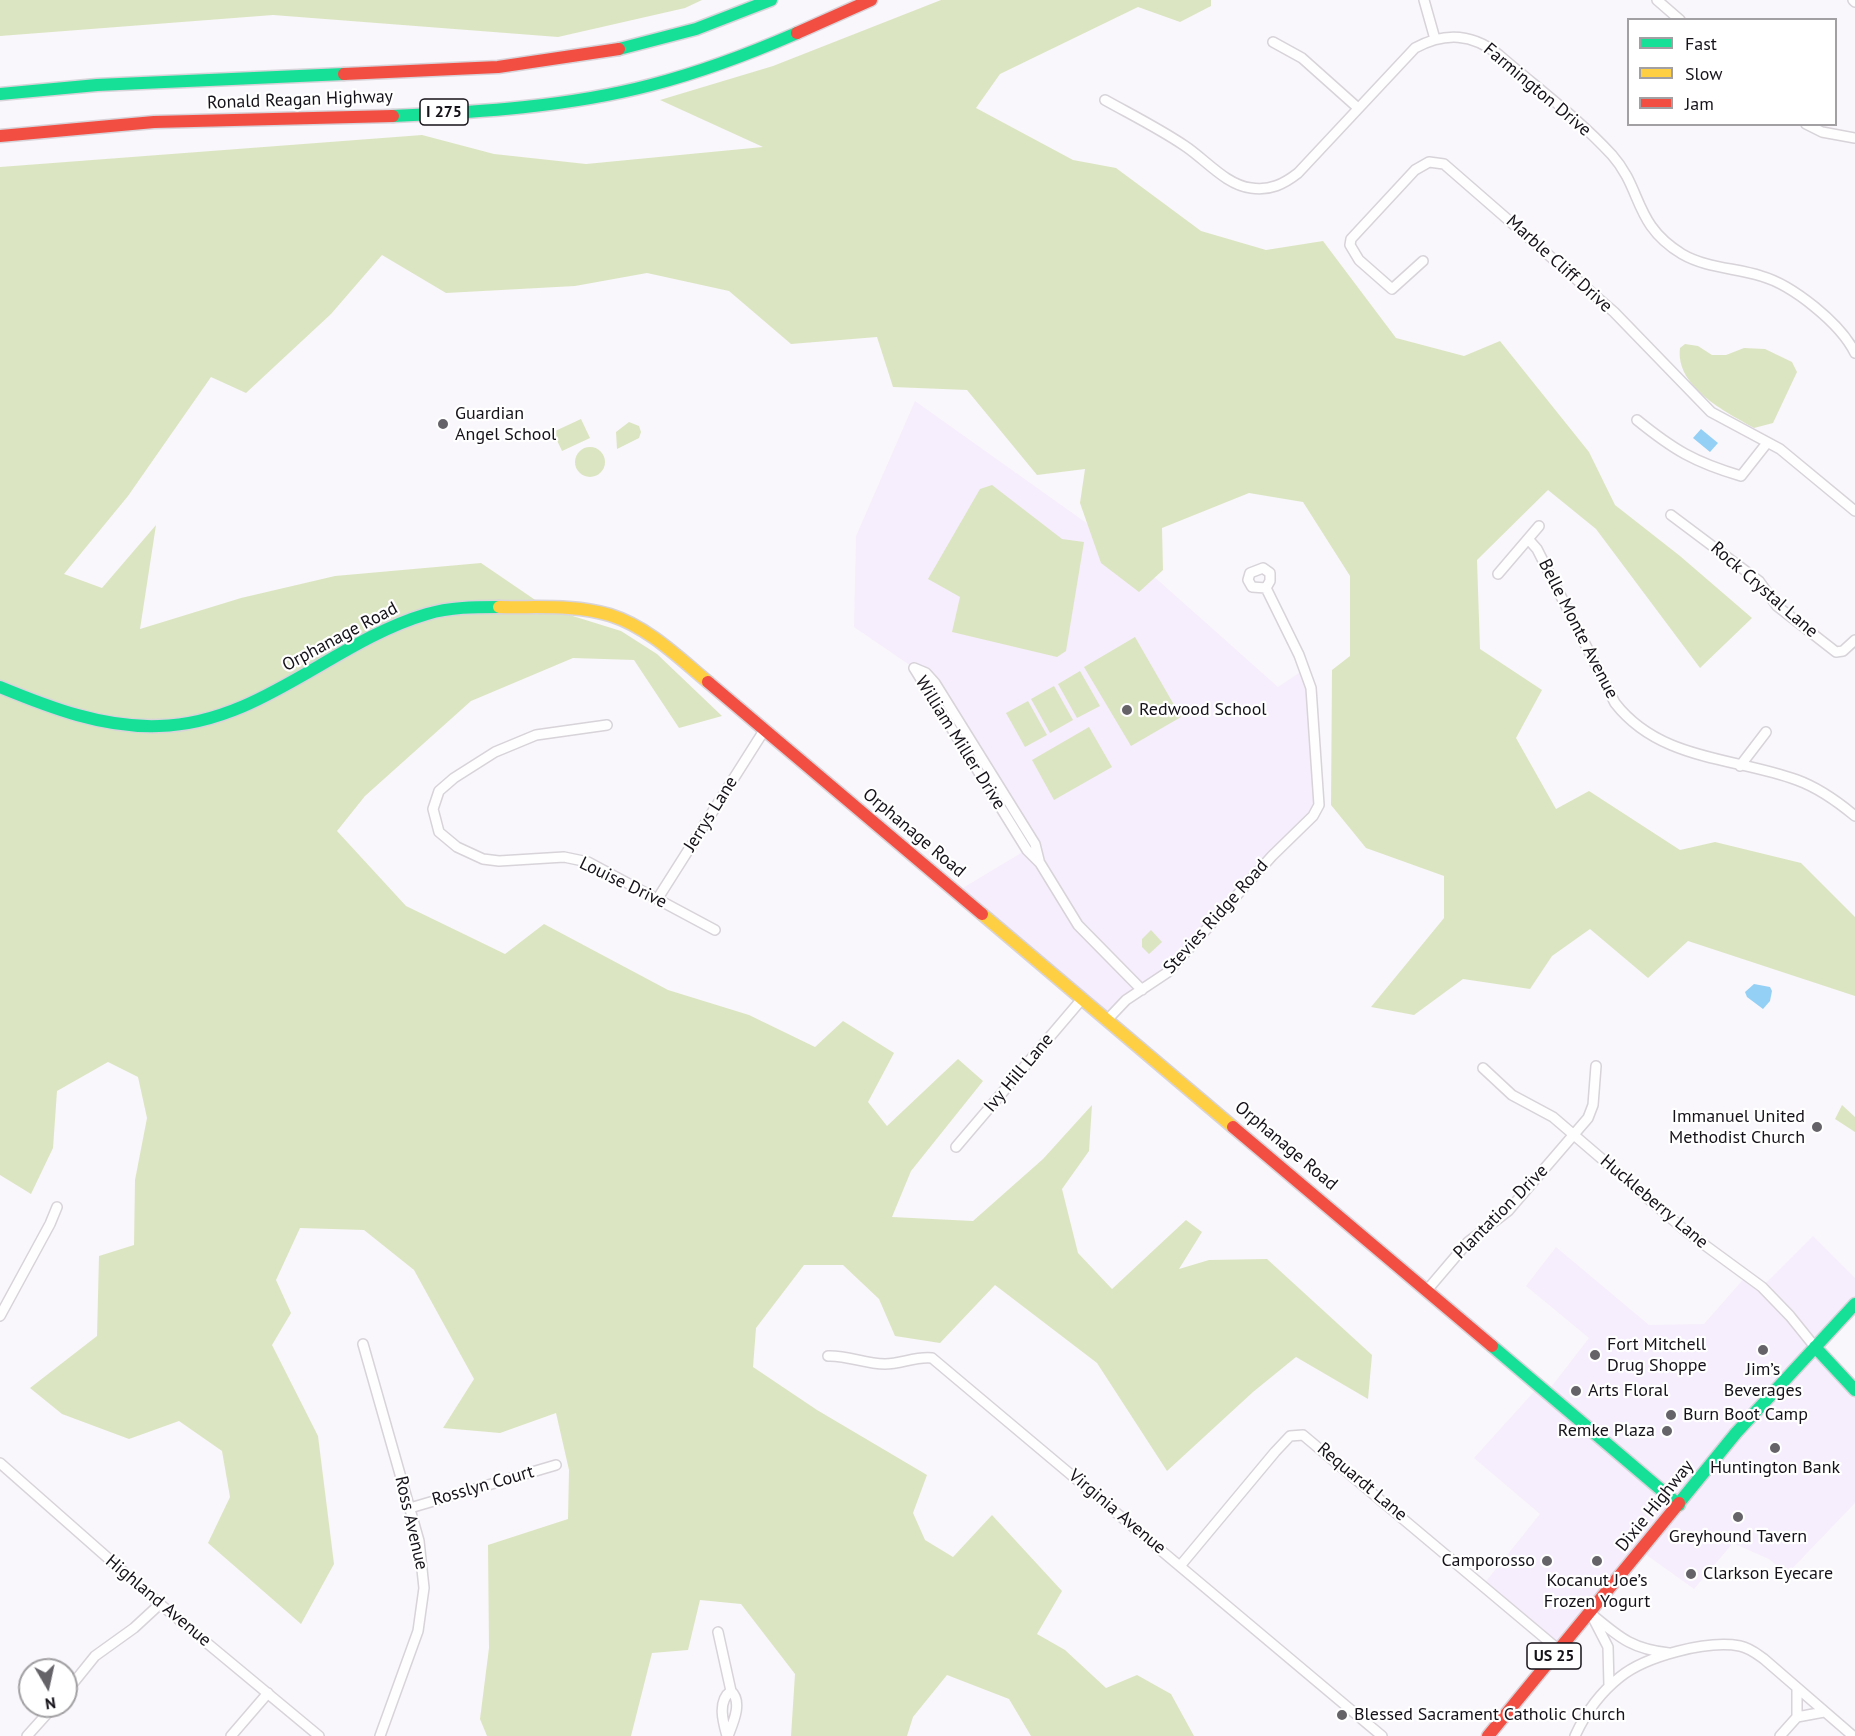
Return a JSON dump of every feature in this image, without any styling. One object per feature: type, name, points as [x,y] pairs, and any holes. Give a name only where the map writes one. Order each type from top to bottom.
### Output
[{"type":"main road","name":"Ronald Reagan Highway","points":[[0,94],[86,86],[454,71],[520,64],[577,57],[663,39],[771,0]]},
{"type":"main road","name":"Ronald Reagan Highway","points":[[0,136],[126,125],[471,111],[575,100],[662,82],[721,64],[872,0]]},
{"type":"main road","name":"Orphanage Road","points":[[0,687],[44,706],[92,720],[139,726],[184,724],[218,716],[250,704],[392,628],[425,615],[466,608],[587,608],[628,620],[650,634],[765,729],[1428,1289],[1679,1505]]},
{"type":"main road","name":"Dixie Highway","points":[[1488,1736],[1736,1433],[1855,1304]]},
{"type":"main road","points":[[1815,1347],[1855,1390]]},
{"type":"street","points":[[1424,0],[1435,39]]},
{"type":"street","points":[[1657,0],[1678,18]]},
{"type":"street","name":"Farmington Drive","points":[[1105,100],[1184,145],[1231,181],[1258,189],[1278,186],[1298,174],[1408,54],[1435,39],[1457,36],[1488,46],[1613,156],[1629,180],[1642,214],[1650,227],[1671,246],[1691,258],[1763,276],[1792,291],[1825,317],[1848,341],[1855,353]]},
{"type":"street","points":[[1273,42],[1302,58],[1358,108]]},
{"type":"street","points":[[1811,126],[1844,138],[1855,138]]},
{"type":"street","name":"Marble Cliff Drive","points":[[1423,261],[1392,289],[1359,260],[1350,245],[1351,240],[1405,180],[1421,166],[1436,161],[1444,164],[1614,312],[1711,412],[1780,449],[1855,511]]},
{"type":"street","points":[[1636,420],[1676,451],[1711,467],[1741,476],[1767,443]]},
{"type":"street","name":"Rock Crystal Lane","points":[[1671,515],[1759,581],[1777,606],[1836,652],[1843,651],[1855,640]]},
{"type":"street","name":"Belle Monte Avenue","points":[[1498,574],[1539,526]]},
{"type":"street","name":"Belle Monte Avenue","points":[[1529,540],[1537,549],[1615,703],[1624,714],[1661,742],[1680,751],[1795,779],[1818,789],[1855,816]]},
{"type":"street","name":"Stevies Ridge Road","points":[[1107,1020],[1126,1000],[1168,972],[1272,856],[1313,816],[1319,805],[1311,688],[1299,655],[1266,588]]},
{"type":"street","name":"William Miller Drive","points":[[1040,863],[1035,844],[935,683],[926,673],[914,668],[1027,850],[1040,863],[1078,925],[1142,990]]},
{"type":"street","name":"Louise Drive","points":[[607,725],[536,735],[495,752],[454,778],[439,791],[433,809],[435,825],[444,839],[477,857],[499,861],[550,857],[588,862],[715,930]]},
{"type":"street","name":"Jerrys Lane","points":[[658,898],[765,729]]},
{"type":"street","points":[[1740,766],[1766,732]]},
{"type":"street","name":"Ivy Hill Lane","points":[[956,1147],[1082,999]]},
{"type":"street","name":"Plantation Drive","points":[[1428,1289],[1468,1242],[1508,1211],[1574,1135],[1592,1111],[1596,1066]]},
{"type":"street","name":"Huckleberry Lane","points":[[1483,1068],[1512,1095],[1541,1108],[1687,1232],[1762,1287],[1815,1347]]},
{"type":"street","points":[[0,1316],[57,1207]]},
{"type":"street","name":"Ross Avenue","points":[[363,1344],[410,1508],[422,1565],[423,1605],[408,1663],[380,1736]]},
{"type":"street","name":"Virginia Avenue","points":[[828,1356],[842,1356],[882,1364],[922,1357],[932,1358],[1382,1736]]},
{"type":"street","name":"Requardt Lane","points":[[1180,1566],[1290,1436],[1303,1435],[1560,1650]]},
{"type":"street","name":"Highland Avenue","points":[[0,1463],[160,1604],[319,1736]]},
{"type":"street","name":"Rosslyn Court","points":[[410,1508],[556,1465]]},
{"type":"street","points":[[78,1677],[95,1656],[134,1628],[160,1604]]},
{"type":"street","points":[[1590,1613],[1620,1637],[1644,1650],[1671,1653]]},
{"type":"street","points":[[1590,1613],[1608,1647],[1609,1686]]},
{"type":"street","points":[[718,1632],[731,1691],[736,1698],[736,1717],[727,1736]]},
{"type":"street","points":[[1575,1736],[1588,1712],[1609,1686],[1632,1669],[1671,1653],[1711,1646],[1743,1647],[1764,1659],[1852,1736]]},
{"type":"street","points":[[1797,1688],[1797,1717]]},
{"type":"street","points":[[231,1736],[268,1693]]},
{"type":"street","points":[[1780,1736],[1797,1717],[1824,1712]]},
{"type":"street","points":[[27,1736],[43,1718]]},
{"type":"shaded area","name":"Redwood School","points":[[915,401],[1123,549],[1278,687],[1305,669],[1319,805],[1168,972],[1107,1020],[956,892],[1026,850],[914,668],[854,627],[856,536]]},
{"type":"shaded area","points":[[1813,1236],[1855,1278],[1855,1304],[1815,1347],[1855,1390],[1855,1503],[1787,1574],[1769,1559],[1733,1543],[1694,1589],[1641,1551],[1559,1650],[1483,1585],[1540,1514],[1474,1458],[1540,1385],[1548,1391],[1589,1338],[1526,1286],[1556,1247],[1649,1325],[1704,1324],[1747,1275],[1762,1287]]},
{"type":"green space","points":[[0,0],[702,0],[685,8],[558,37],[273,15],[0,36]]},
{"type":"green space","points":[[941,0],[1211,0],[1211,6],[1180,22],[1138,7],[1000,74],[976,108],[1073,160],[1116,168],[1201,231],[1266,250],[1323,241],[1396,338],[1464,356],[1500,341],[1589,452],[1615,505],[1680,556],[1752,618],[1700,668],[1596,529],[1548,490],[1477,560],[1480,649],[1542,690],[1516,738],[1556,809],[1589,791],[1680,850],[1715,842],[1801,863],[1855,917],[1855,996],[1688,941],[1648,978],[1590,929],[1552,956],[1530,989],[1463,979],[1414,1015],[1371,1007],[1444,918],[1444,876],[1366,848],[1331,805],[1332,670],[1350,656],[1350,576],[1303,502],[1249,493],[1162,528],[1163,570],[1139,592],[1101,563],[1080,503],[1085,469],[1037,475],[967,390],[893,387],[877,337],[791,344],[729,291],[647,273],[575,286],[446,293],[382,255],[331,314],[246,393],[211,377],[128,496],[64,574],[102,588],[156,525],[140,629],[241,598],[335,576],[481,563],[547,608],[621,631],[657,654],[722,716],[679,728],[634,660],[573,658],[471,701],[365,796],[337,831],[406,906],[505,954],[544,924],[668,990],[749,1015],[815,1047],[843,1021],[894,1053],[868,1102],[887,1126],[958,1059],[983,1081],[911,1171],[892,1217],[973,1221],[1043,1159],[1092,1105],[1089,1151],[1062,1189],[1078,1253],[1112,1289],[1186,1220],[1202,1232],[1179,1269],[1209,1260],[1267,1259],[1372,1355],[1368,1399],[1296,1357],[1253,1392],[1167,1471],[1097,1363],[995,1285],[940,1343],[895,1336],[879,1299],[843,1265],[804,1265],[756,1328],[753,1367],[817,1410],[927,1475],[913,1513],[925,1540],[953,1557],[992,1515],[1062,1591],[1037,1634],[1065,1650],[1106,1688],[1137,1675],[1171,1694],[1194,1736],[1031,1736],[1009,1699],[947,1675],[913,1717],[907,1736],[791,1736],[795,1674],[741,1604],[700,1600],[688,1650],[652,1653],[631,1736],[487,1736],[480,1719],[489,1648],[488,1545],[568,1519],[569,1470],[556,1413],[500,1433],[443,1428],[474,1379],[414,1270],[364,1230],[300,1228],[276,1280],[291,1313],[272,1345],[318,1436],[334,1564],[301,1624],[208,1543],[230,1497],[222,1451],[179,1421],[129,1439],[62,1414],[30,1388],[97,1336],[99,1256],[134,1245],[135,1180],[147,1118],[138,1077],[108,1062],[57,1091],[53,1148],[31,1194],[0,1175],[0,167],[422,135],[494,154],[586,164],[763,147],[660,100],[773,66]]},
{"type":"green space","points":[[1685,344],[1698,346],[1712,355],[1726,355],[1744,348],[1765,349],[1792,362],[1797,372],[1773,423],[1754,428],[1705,397],[1686,375],[1681,362],[1680,348]]},
{"type":"green space","points":[[581,419],[590,438],[562,451],[553,432]]},
{"type":"green space","points":[[629,422],[639,426],[641,432],[639,438],[617,449],[616,432]]},
{"type":"green space","points":[[590,447],[596,448],[604,456],[604,468],[596,476],[590,477],[584,476],[576,468],[575,462],[576,456],[584,448]]},
{"type":"green space","points":[[992,485],[1062,539],[1084,542],[1066,651],[1057,657],[952,632],[960,597],[928,579],[980,489]]},
{"type":"green space","points":[[1135,637],[1181,717],[1131,746],[1084,667]]},
{"type":"green space","points":[[1080,671],[1100,706],[1077,718],[1058,684]]},
{"type":"green space","points":[[1054,686],[1073,720],[1050,733],[1031,699]]},
{"type":"green space","points":[[1028,701],[1047,735],[1025,747],[1006,713]]},
{"type":"green space","points":[[1089,727],[1112,767],[1054,800],[1032,760]]},
{"type":"green space","points":[[1151,930],[1162,942],[1149,954],[1142,947],[1142,939]]},
{"type":"green space","points":[[1842,1105],[1855,1117],[1855,1132],[1835,1119]]},
{"type":"water","points":[[1701,429],[1718,443],[1710,452],[1693,438]]},
{"type":"water","points":[[1754,984],[1770,987],[1772,991],[1770,1001],[1763,1009],[1747,997],[1745,992]]},
{"type":"traffic: fast","points":[[619,49],[696,29],[771,0]]},
{"type":"traffic: fast","points":[[393,116],[458,113],[587,99],[670,80],[743,55],[797,33]]},
{"type":"traffic: fast","points":[[0,94],[97,85],[344,74]]},
{"type":"traffic: fast","points":[[0,687],[58,709],[118,724],[159,726],[196,722],[264,697],[393,626],[445,610],[499,607]]},
{"type":"traffic: fast","points":[[1679,1503],[1736,1433],[1855,1304]]},
{"type":"traffic: fast","points":[[1492,1346],[1679,1505]]},
{"type":"traffic: fast","points":[[1815,1347],[1855,1390]]},
{"type":"traffic: slow","points":[[499,607],[583,609],[624,620],[650,635],[708,682]]},
{"type":"traffic: slow","points":[[982,914],[1233,1127]]},
{"type":"traffic: jam","points":[[797,33],[871,0]]},
{"type":"traffic: jam","points":[[344,74],[498,67],[619,49]]},
{"type":"traffic: jam","points":[[0,136],[154,122],[393,116]]},
{"type":"traffic: jam","points":[[708,682],[982,914]]},
{"type":"traffic: jam","points":[[1233,1127],[1492,1346]]},
{"type":"traffic: jam","points":[[1488,1736],[1679,1503]]},
{"type":"place","name":"Guardian Angel School","points":[[443,424]]},
{"type":"place","name":"Redwood School","points":[[1127,710]]},
{"type":"place","name":"Immanuel United Methodist Church","points":[[1817,1127]]},
{"type":"place","name":"Jim’s Beverages","points":[[1763,1350]]},
{"type":"place","name":"Fort Mitchell Drug Shoppe","points":[[1595,1355]]},
{"type":"place","name":"Arts Floral","points":[[1576,1391]]},
{"type":"place","name":"Burn Boot Camp","points":[[1671,1415]]},
{"type":"place","name":"Remke Plaza","points":[[1667,1431]]},
{"type":"place","name":"Huntington Bank","points":[[1775,1448]]},
{"type":"place","name":"Greyhound Tavern","points":[[1738,1517]]},
{"type":"place","name":"Camporosso","points":[[1547,1561]]},
{"type":"place","name":"Kocanut Joe’s Frozen Yogurt","points":[[1597,1561]]},
{"type":"place","name":"Clarkson Eyecare","points":[[1691,1574]]},
{"type":"place","name":"Blessed Sacrament Catholic Church","points":[[1342,1715]]}]
